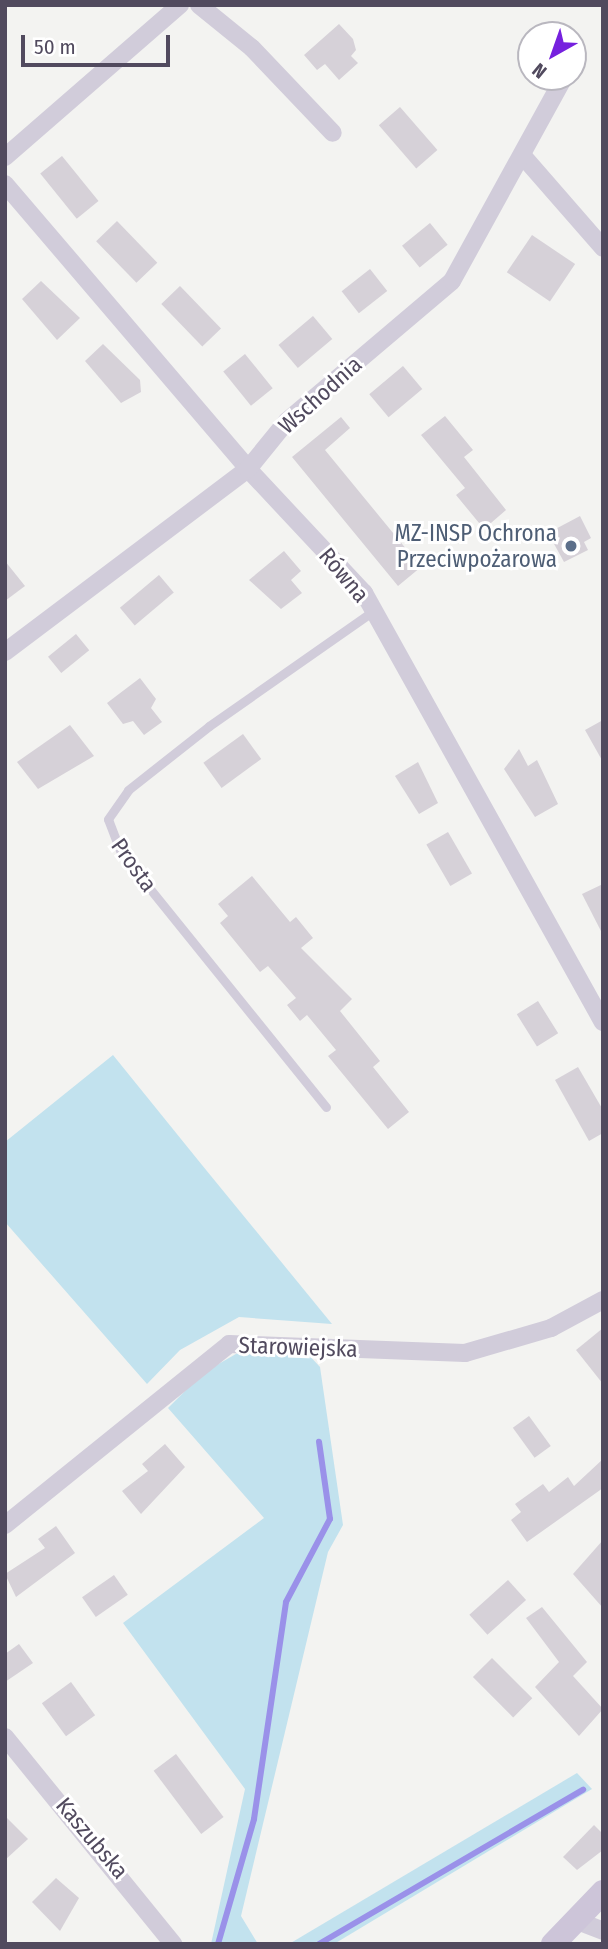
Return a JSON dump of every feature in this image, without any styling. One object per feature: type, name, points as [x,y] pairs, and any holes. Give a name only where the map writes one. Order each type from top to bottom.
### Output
[{"type":"street","points":[[5,157],[180,5]]},
{"type":"street","points":[[199,5],[252,48],[333,133]]},
{"type":"street","name":"Wschodnia","points":[[5,652],[248,469],[287,421],[452,281],[556,91]]},
{"type":"street","points":[[522,155],[603,248]]},
{"type":"street","name":"Równa","points":[[5,184],[373,611],[603,1022]]},
{"type":"street","name":"Starowiejska","points":[[5,1525],[229,1343],[466,1353],[551,1328],[603,1300]]},
{"type":"street","name":"Kaszubska","points":[[5,1737],[173,1944]]},
{"type":"street","points":[[553,1944],[603,1892]]},
{"type":"street","points":[[575,1920],[603,1931]]},
{"type":"lane","name":"Prosta","points":[[326,1107],[121,853],[108,819],[128,790],[198,734],[373,611]]},
{"type":"shaded area","points":[[113,1055],[332,1324],[239,1317],[180,1350],[147,1384],[5,1222],[5,1142]]},
{"type":"shaded area","points":[[241,1351],[307,1353],[320,1367],[343,1525],[328,1552],[241,1916],[258,1944],[211,1944],[245,1789],[123,1623],[264,1518],[168,1408],[203,1373]]},
{"type":"shaded area","points":[[577,1773],[592,1789],[334,1944],[289,1944]]},
{"type":"building","points":[[339,24],[353,39],[356,50],[351,56],[358,63],[339,80],[325,64],[317,70],[304,55]]},
{"type":"building","points":[[400,107],[437,150],[416,168],[379,125]]},
{"type":"building","points":[[62,156],[99,201],[77,219],[40,174]]},
{"type":"building","points":[[117,221],[157,263],[136,283],[96,241]]},
{"type":"building","points":[[430,223],[448,245],[420,267],[402,246]]},
{"type":"building","points":[[532,235],[575,264],[550,301],[507,272]]},
{"type":"building","points":[[370,269],[387,291],[359,313],[342,291]]},
{"type":"building","points":[[41,281],[80,318],[57,340],[22,299]]},
{"type":"building","points":[[180,286],[221,328],[202,347],[161,304]]},
{"type":"building","points":[[313,316],[332,339],[298,368],[279,345]]},
{"type":"building","points":[[103,344],[140,380],[141,392],[121,403],[85,361]]},
{"type":"building","points":[[245,354],[273,388],[251,406],[223,372]]},
{"type":"building","points":[[403,366],[422,389],[389,417],[369,394]]},
{"type":"building","points":[[445,416],[473,450],[464,457],[506,510],[484,529],[456,495],[465,488],[421,435]]},
{"type":"building","points":[[341,417],[350,428],[325,450],[421,567],[398,586],[292,457]]},
{"type":"building","name":"MZ-INSP Ochrona Przeciwpożarowa","points":[[580,516],[591,538],[584,542],[588,550],[564,562],[548,533]]},
{"type":"building","points":[[284,551],[301,571],[291,580],[302,593],[281,609],[249,580]]},
{"type":"building","points":[[5,561],[25,586],[5,601]]},
{"type":"building","points":[[159,575],[174,593],[135,625],[120,608]]},
{"type":"building","points":[[76,634],[89,650],[61,673],[48,657]]},
{"type":"building","points":[[140,678],[156,699],[151,708],[162,722],[144,735],[133,721],[123,724],[107,703]]},
{"type":"building","points":[[603,720],[603,762],[585,730]]},
{"type":"building","points":[[70,725],[94,756],[38,789],[17,762]]},
{"type":"building","points":[[243,734],[261,759],[222,788],[203,763]]},
{"type":"building","points":[[519,749],[528,766],[537,760],[558,804],[535,817],[504,769]]},
{"type":"building","points":[[418,762],[438,803],[419,814],[395,776]]},
{"type":"building","points":[[448,832],[472,874],[450,886],[426,844]]},
{"type":"building","points":[[252,876],[290,922],[296,917],[313,938],[301,948],[352,999],[340,1011],[380,1061],[373,1067],[409,1112],[388,1129],[328,1056],[336,1050],[307,1015],[300,1021],[287,1005],[296,998],[268,966],[260,972],[220,923],[228,916],[218,904]]},
{"type":"building","points":[[603,884],[603,935],[582,894]]},
{"type":"building","points":[[538,1001],[558,1033],[537,1046],[517,1014]]},
{"type":"building","points":[[578,1067],[603,1110],[603,1133],[589,1141],[555,1080]]},
{"type":"building","points":[[603,1328],[603,1384],[576,1350]]},
{"type":"building","points":[[529,1416],[551,1446],[535,1458],[513,1428]]},
{"type":"building","points":[[165,1444],[185,1467],[141,1514],[122,1491],[148,1471],[142,1464]]},
{"type":"building","points":[[603,1459],[603,1488],[527,1542],[511,1520],[521,1512],[515,1504],[543,1484],[549,1492],[568,1477],[574,1486]]},
{"type":"building","points":[[56,1526],[75,1553],[16,1597],[5,1574],[45,1548],[38,1539]]},
{"type":"building","points":[[603,1540],[603,1608],[573,1574]]},
{"type":"building","points":[[114,1575],[128,1595],[96,1617],[82,1597]]},
{"type":"building","points":[[508,1580],[526,1600],[487,1635],[469,1615]]},
{"type":"building","points":[[542,1607],[587,1662],[573,1676],[603,1709],[579,1736],[535,1687],[559,1662],[526,1618]]},
{"type":"building","points":[[19,1644],[33,1663],[5,1682],[5,1654]]},
{"type":"building","points":[[492,1658],[532,1698],[513,1717],[473,1677]]},
{"type":"building","points":[[71,1682],[95,1715],[66,1736],[42,1703]]},
{"type":"building","points":[[176,1754],[224,1817],[201,1834],[154,1771]]},
{"type":"building","points":[[5,1816],[28,1839],[5,1860]]},
{"type":"building","points":[[594,1825],[603,1834],[603,1850],[577,1870],[563,1857]]},
{"type":"building","points":[[56,1878],[79,1898],[60,1931],[32,1902]]},
{"type":"waterway","points":[[218,1944],[254,1819],[286,1602],[330,1519],[319,1442]]},
{"type":"waterway","points":[[319,1944],[583,1790]]},
{"type":"place","name":"MZ-INSP Ochrona Przeciwpożarowa","points":[[571,546]]}]
